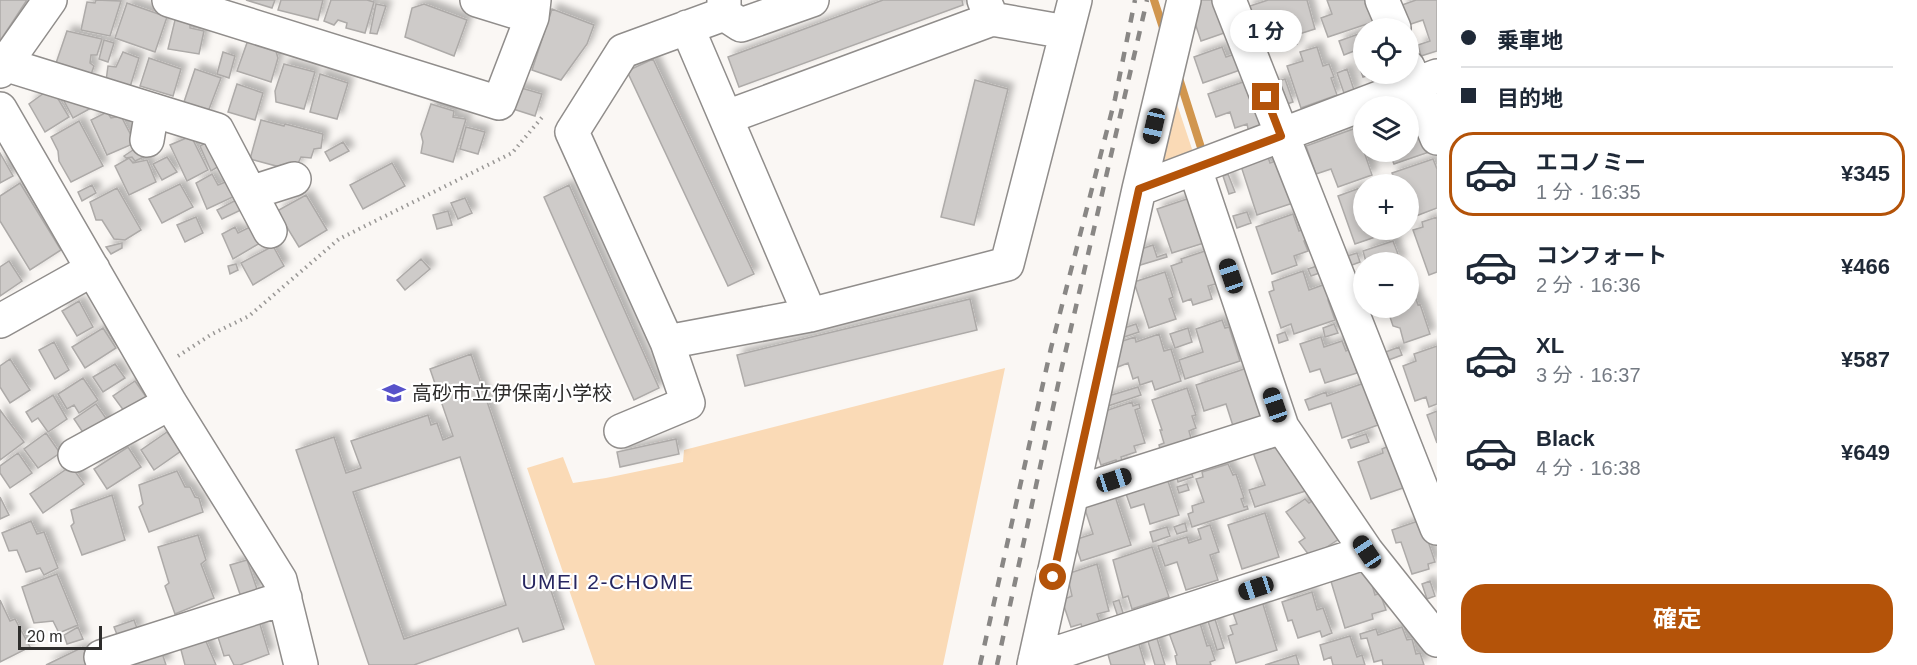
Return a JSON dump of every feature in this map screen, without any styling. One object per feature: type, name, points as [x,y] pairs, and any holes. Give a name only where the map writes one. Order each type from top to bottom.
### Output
[{"type":"street","points":[[50,0],[2,68],[149,125],[217,130],[270,231]]},
{"type":"street","points":[[169,0],[224,32],[499,104],[533,8],[477,0]]},
{"type":"street","points":[[621,431],[688,403],[667,342],[572,132],[624,51],[687,27],[724,7],[741,25],[812,0]]},
{"type":"street","points":[[667,342],[810,315],[1007,264],[1075,0]]},
{"type":"street","points":[[1035,662],[1139,189],[1184,0]]},
{"type":"street","points":[[1229,0],[1437,528]]},
{"type":"street","points":[[1382,0],[1390,18]]},
{"type":"street","points":[[727,117],[988,10],[1066,32]]},
{"type":"street","points":[[687,27],[810,315]]},
{"type":"street","points":[[1139,189],[1281,136],[1420,76],[1437,138]]},
{"type":"street","points":[[0,109],[170,403],[280,580],[298,664]]},
{"type":"street","points":[[1195,169],[1282,426],[1367,552],[1431,622]]},
{"type":"street","points":[[250,194],[294,179]]},
{"type":"street","points":[[0,321],[93,269]]},
{"type":"street","points":[[75,455],[170,403]]},
{"type":"street","points":[[1072,494],[1282,426]]},
{"type":"street","points":[[1035,662],[1367,552]]},
{"type":"street","points":[[104,665],[101,657],[285,598]]},
{"type":"path","points":[[153,373],[212,334],[249,316],[339,239],[512,153],[550,108]]},
{"type":"shaded area","points":[[1171,86],[1194,155],[1154,167]]},
{"type":"shaded area","points":[[1005,368],[943,665],[595,665],[527,468],[563,457],[573,483],[683,462],[684,450]]},
{"type":"building","points":[[0,0],[27,0],[0,41]]},
{"type":"building","points":[[96,0],[121,1],[110,36],[81,30],[87,2],[95,3]]},
{"type":"building","points":[[246,0],[275,0],[272,8]]},
{"type":"building","points":[[281,0],[323,0],[318,20],[278,10]]},
{"type":"building","points":[[331,0],[374,2],[365,33],[346,28],[347,23],[338,20],[334,25],[324,21]]},
{"type":"building","points":[[883,0],[962,0],[963,5],[739,87],[728,57]]},
{"type":"building","points":[[1199,0],[1216,0],[1227,32],[1201,41],[1194,20]]},
{"type":"building","points":[[1268,0],[1307,0],[1315,29],[1293,36],[1297,44],[1278,51],[1273,36],[1276,35],[1273,24],[1255,30],[1247,7]]},
{"type":"building","points":[[1327,0],[1369,0],[1375,18],[1353,18],[1353,29],[1328,37],[1321,18],[1332,14]]},
{"type":"building","points":[[1416,0],[1437,0],[1437,51],[1421,56],[1419,45],[1430,41],[1423,20],[1406,18],[1402,5]]},
{"type":"building","points":[[127,3],[167,17],[155,52],[115,38]]},
{"type":"building","points":[[376,4],[386,6],[377,34],[370,33]]},
{"type":"building","points":[[424,4],[467,20],[454,56],[405,37],[412,8]]},
{"type":"building","points":[[552,9],[594,25],[587,44],[561,80],[532,70]]},
{"type":"building","points":[[175,20],[190,22],[190,28],[204,31],[199,54],[168,49]]},
{"type":"building","points":[[67,31],[102,39],[97,55],[91,55],[90,63],[94,66],[89,80],[54,69]]},
{"type":"building","points":[[1353,36],[1353,51],[1344,55],[1339,41]]},
{"type":"building","points":[[104,40],[114,43],[108,62],[99,59]]},
{"type":"building","points":[[248,40],[275,48],[278,58],[271,82],[237,71]]},
{"type":"building","points":[[1222,47],[1226,57],[1238,53],[1243,69],[1203,83],[1194,57]]},
{"type":"building","points":[[1317,47],[1323,66],[1329,64],[1337,95],[1301,108],[1287,66],[1303,61],[1300,52]]},
{"type":"building","points":[[123,52],[139,58],[130,87],[106,81],[108,66],[116,67]]},
{"type":"building","points":[[223,52],[235,56],[229,78],[217,74]]},
{"type":"building","points":[[149,58],[181,69],[173,96],[140,86]]},
{"type":"building","points":[[653,59],[754,274],[728,286],[627,71]]},
{"type":"building","points":[[284,64],[315,72],[304,109],[276,102],[275,91]]},
{"type":"building","points":[[195,69],[221,78],[206,117],[183,105]]},
{"type":"building","points":[[1347,69],[1355,93],[1345,96],[1337,73]]},
{"type":"building","points":[[320,74],[348,83],[337,119],[310,112]]},
{"type":"building","points":[[1285,79],[1293,102],[1281,106],[1273,83]]},
{"type":"building","points":[[975,80],[1008,89],[974,225],[941,217]]},
{"type":"building","points":[[1246,81],[1268,127],[1249,133],[1247,124],[1235,128],[1230,112],[1216,117],[1208,94]]},
{"type":"building","points":[[237,84],[263,93],[255,120],[228,112]]},
{"type":"building","points":[[518,87],[542,94],[535,116],[510,108]]},
{"type":"building","points":[[44,93],[57,97],[69,117],[45,132],[29,104]]},
{"type":"building","points":[[62,97],[93,107],[73,118]]},
{"type":"building","points":[[431,104],[454,111],[453,117],[466,119],[453,162],[421,153],[423,142],[421,134]]},
{"type":"building","points":[[107,112],[111,118],[121,116],[135,143],[107,155],[91,120]]},
{"type":"building","points":[[261,120],[323,134],[321,148],[314,149],[311,158],[301,157],[296,168],[281,165],[280,167],[250,159]]},
{"type":"building","points":[[79,121],[103,166],[71,182],[59,161],[58,151],[51,137]]},
{"type":"building","points":[[466,127],[485,132],[478,154],[460,149]]},
{"type":"building","points":[[1424,128],[1432,151],[1419,155],[1419,130]]},
{"type":"building","points":[[1353,129],[1353,162],[1368,162],[1372,174],[1353,174],[1353,182],[1338,187],[1331,169],[1316,174],[1306,146]]},
{"type":"building","points":[[191,136],[208,170],[187,181],[170,145]]},
{"type":"building","points":[[207,142],[221,165],[211,171],[200,146]]},
{"type":"building","points":[[343,142],[349,151],[330,161],[325,152]]},
{"type":"building","points":[[139,146],[146,156],[135,161],[132,157],[124,156]]},
{"type":"building","points":[[0,153],[13,176],[0,183]]},
{"type":"building","points":[[167,157],[177,172],[162,180],[153,164]]},
{"type":"building","points":[[1268,157],[1270,163],[1281,159],[1296,202],[1257,215],[1241,166]]},
{"type":"building","points":[[129,158],[133,163],[147,160],[156,182],[129,195],[115,166]]},
{"type":"building","points":[[1433,159],[1437,169],[1437,208],[1419,215],[1419,174],[1392,173]]},
{"type":"building","points":[[392,163],[405,186],[363,209],[350,185]]},
{"type":"building","points":[[212,174],[218,185],[228,181],[235,196],[207,209],[196,183]]},
{"type":"building","points":[[1228,174],[1235,192],[1229,194],[1223,176]]},
{"type":"building","points":[[20,183],[61,250],[30,270],[0,221],[0,196]]},
{"type":"building","points":[[180,184],[193,207],[162,223],[149,199]]},
{"type":"building","points":[[92,185],[96,193],[82,201],[78,192]]},
{"type":"building","points":[[569,185],[659,388],[634,400],[544,197]]},
{"type":"building","points":[[117,188],[141,230],[125,240],[114,239],[102,220],[96,220],[90,202]]},
{"type":"building","points":[[1353,191],[1353,238],[1338,196]]},
{"type":"building","points":[[306,195],[327,230],[299,247],[277,211]]},
{"type":"building","points":[[465,198],[472,213],[458,219],[451,203]]},
{"type":"building","points":[[1190,198],[1204,243],[1172,253],[1157,209]]},
{"type":"building","points":[[238,199],[243,209],[222,219],[217,210]]},
{"type":"building","points":[[448,211],[452,225],[437,229],[433,215]]},
{"type":"building","points":[[1247,212],[1251,223],[1237,228],[1233,216]]},
{"type":"building","points":[[1293,214],[1299,231],[1304,229],[1308,239],[1304,241],[1308,251],[1294,256],[1297,265],[1272,274],[1256,227]]},
{"type":"building","points":[[196,217],[203,233],[185,242],[177,225]]},
{"type":"building","points":[[1437,217],[1437,272],[1429,275],[1417,240],[1419,240],[1419,228],[1423,227],[1422,222]]},
{"type":"building","points":[[235,227],[238,233],[250,227],[260,243],[233,259],[222,234]]},
{"type":"building","points":[[1354,240],[1367,240],[1355,244]]},
{"type":"building","points":[[1393,241],[1397,252],[1363,252]]},
{"type":"building","points":[[122,243],[122,248],[111,254],[106,247]]},
{"type":"building","points":[[1153,245],[1157,257],[1166,254],[1167,257],[1137,266],[1132,252]]},
{"type":"building","points":[[273,246],[284,266],[253,285],[241,263]]},
{"type":"building","points":[[1208,250],[1219,283],[1208,286],[1212,299],[1193,305],[1191,299],[1183,302],[1171,266],[1182,262],[1181,259]]},
{"type":"building","points":[[1353,254],[1353,265],[1344,268],[1341,258]]},
{"type":"building","points":[[421,259],[430,269],[405,290],[397,280]]},
{"type":"building","points":[[9,261],[22,281],[0,296],[0,267]]},
{"type":"building","points":[[236,264],[238,270],[230,274],[228,266]]},
{"type":"building","points":[[1323,264],[1325,271],[1311,276],[1308,269]]},
{"type":"building","points":[[1303,271],[1309,290],[1331,282],[1336,297],[1328,300],[1335,320],[1294,334],[1291,324],[1281,328],[1269,292],[1274,290],[1272,282]]},
{"type":"building","points":[[1165,272],[1173,297],[1169,299],[1176,319],[1149,328],[1134,282]]},
{"type":"building","points":[[970,299],[977,330],[745,386],[737,355]]},
{"type":"building","points":[[79,301],[93,327],[77,336],[62,311]]},
{"type":"building","points":[[1420,304],[1430,334],[1404,343],[1400,328],[1393,326],[1390,318],[1419,318]]},
{"type":"building","points":[[1222,320],[1225,328],[1229,327],[1240,361],[1185,379],[1179,360],[1203,352],[1196,329]]},
{"type":"building","points":[[1136,324],[1139,332],[1121,338],[1118,330]]},
{"type":"building","points":[[1334,324],[1338,333],[1325,337],[1323,328]]},
{"type":"building","points":[[103,328],[116,348],[85,368],[72,347]]},
{"type":"building","points":[[1188,328],[1192,342],[1175,348],[1170,334]]},
{"type":"building","points":[[1285,332],[1288,340],[1279,343],[1277,335]]},
{"type":"building","points":[[1159,334],[1164,351],[1171,349],[1181,381],[1155,390],[1152,381],[1140,385],[1138,377],[1133,379],[1128,363],[1110,370],[1113,344],[1135,337],[1136,342]]},
{"type":"building","points":[[1321,337],[1324,347],[1342,341],[1346,351],[1350,349],[1357,373],[1325,383],[1320,369],[1310,372],[1300,344]]},
{"type":"building","points":[[54,342],[69,370],[55,379],[39,350]]},
{"type":"building","points":[[1437,346],[1437,404],[1429,407],[1426,397],[1415,401],[1403,366],[1416,361],[1414,354]]},
{"type":"building","points":[[1399,347],[1402,355],[1386,361],[1383,353]]},
{"type":"building","points":[[471,354],[564,629],[523,642],[518,628],[414,665],[369,665],[296,450],[334,437],[346,473],[361,468],[351,441],[428,415],[431,425],[437,423],[443,440],[453,436],[430,369]],"holes":[[[460,457],[506,605],[404,639],[353,492]]]},
{"type":"building","points":[[10,359],[30,390],[10,403],[0,387],[0,366]]},
{"type":"building","points":[[115,364],[125,378],[103,392],[93,377]]},
{"type":"building","points":[[1247,368],[1263,419],[1234,429],[1226,404],[1204,411],[1196,385]]},
{"type":"building","points":[[83,378],[98,400],[79,413],[74,405],[67,409],[58,394]]},
{"type":"building","points":[[135,381],[149,401],[127,415],[113,396]]},
{"type":"building","points":[[1367,382],[1377,411],[1373,412],[1378,425],[1342,438],[1331,403],[1309,410],[1305,400],[1326,392],[1327,396]]},
{"type":"building","points":[[1138,387],[1141,395],[1105,407],[1102,398]]},
{"type":"building","points":[[1187,388],[1196,415],[1192,416],[1196,428],[1189,431],[1192,442],[1161,452],[1159,445],[1164,443],[1160,430],[1162,430],[1152,400]]},
{"type":"building","points":[[53,395],[67,419],[48,432],[38,418],[32,422],[26,412]]},
{"type":"building","points":[[1132,402],[1133,406],[1139,404],[1140,408],[1135,410],[1145,443],[1134,446],[1136,452],[1121,457],[1124,465],[1118,466],[1116,460],[1101,465],[1093,441],[1099,413]]},
{"type":"building","points":[[96,404],[110,424],[88,440],[74,419]]},
{"type":"building","points":[[0,410],[24,442],[0,460]]},
{"type":"building","points":[[1437,411],[1437,443],[1427,415]]},
{"type":"building","points":[[167,432],[181,451],[154,470],[141,450]]},
{"type":"building","points":[[46,433],[60,453],[38,468],[24,449]]},
{"type":"building","points":[[1366,434],[1369,442],[1351,448],[1348,440]]},
{"type":"building","points":[[676,439],[679,454],[620,467],[617,452]]},
{"type":"building","points":[[1264,443],[1267,450],[1282,445],[1315,488],[1255,507],[1249,490],[1265,485],[1251,447]]},
{"type":"building","points":[[1391,445],[1403,488],[1371,499],[1358,462],[1383,453],[1382,449]]},
{"type":"building","points":[[128,447],[141,467],[107,489],[94,469]]},
{"type":"building","points":[[18,453],[32,473],[10,488],[0,473],[0,466]]},
{"type":"building","points":[[1228,464],[1233,475],[1236,474],[1244,498],[1241,499],[1244,507],[1247,506],[1248,509],[1192,527],[1188,514],[1193,512],[1192,506],[1204,502],[1196,479],[1203,477],[1202,472]]},
{"type":"building","points":[[71,466],[84,484],[43,513],[30,494]]},
{"type":"building","points":[[1190,470],[1193,477],[1178,482],[1176,475]]},
{"type":"building","points":[[177,471],[185,487],[190,487],[195,497],[199,498],[203,512],[149,532],[139,507],[143,504],[139,485]]},
{"type":"building","points":[[1166,475],[1179,515],[1150,524],[1144,504],[1131,508],[1124,488]]},
{"type":"building","points":[[1187,484],[1189,490],[1179,493],[1177,487]]},
{"type":"building","points":[[1113,490],[1131,545],[1081,561],[1074,540],[1093,534],[1082,500]]},
{"type":"building","points":[[112,495],[125,540],[82,555],[71,526],[74,523],[71,510]]},
{"type":"building","points":[[1319,496],[1339,539],[1327,547],[1330,552],[1315,563],[1299,542],[1305,538],[1286,512],[1305,499],[1309,503]]},
{"type":"building","points":[[0,497],[9,515],[0,519]]},
{"type":"building","points":[[1265,513],[1279,557],[1242,569],[1228,525]]},
{"type":"building","points":[[1421,520],[1435,562],[1428,564],[1429,569],[1412,574],[1401,542],[1396,543],[1392,530]]},
{"type":"building","points":[[31,521],[37,534],[44,532],[58,568],[44,575],[40,568],[26,572],[17,550],[9,551],[2,533]]},
{"type":"building","points":[[1185,523],[1187,531],[1177,534],[1174,527]]},
{"type":"building","points":[[1210,525],[1219,552],[1210,555],[1218,580],[1186,590],[1177,562],[1165,566],[1158,546],[1187,537],[1189,543],[1201,539],[1198,529]]},
{"type":"building","points":[[1167,527],[1170,536],[1153,542],[1150,532]]},
{"type":"building","points":[[198,535],[206,560],[201,564],[214,598],[175,614],[165,586],[169,583],[158,547]]},
{"type":"building","points":[[1152,547],[1169,597],[1132,609],[1128,596],[1123,598],[1113,560]]},
{"type":"building","points":[[247,560],[258,592],[241,597],[230,565]]},
{"type":"building","points":[[1097,564],[1109,611],[1097,614],[1101,625],[1083,631],[1081,624],[1071,627],[1062,600],[1072,596],[1067,574]]},
{"type":"building","points":[[1361,568],[1368,571],[1375,595],[1380,593],[1386,610],[1372,614],[1373,619],[1345,628],[1330,578]]},
{"type":"building","points":[[57,574],[78,625],[59,633],[53,621],[34,623],[22,587]]},
{"type":"building","points":[[1430,581],[1435,596],[1427,599],[1422,584]]},
{"type":"building","points":[[1312,592],[1317,610],[1323,608],[1332,633],[1322,637],[1320,631],[1298,638],[1292,620],[1288,621],[1282,602]]},
{"type":"building","points":[[0,600],[10,621],[15,619],[30,647],[0,662]]},
{"type":"building","points":[[1119,600],[1124,616],[1118,617],[1113,602]]},
{"type":"building","points":[[1262,601],[1277,650],[1236,663],[1228,636],[1233,634],[1230,626],[1237,624],[1232,610]]},
{"type":"building","points":[[1214,616],[1224,648],[1217,650],[1207,618]]},
{"type":"building","points":[[134,620],[138,631],[118,637],[114,627]]},
{"type":"building","points":[[259,621],[269,654],[234,665],[229,655],[224,656],[217,634]]},
{"type":"building","points":[[1200,623],[1207,646],[1210,645],[1215,660],[1210,662],[1211,665],[1177,665],[1175,656],[1177,655],[1169,633]]},
{"type":"building","points":[[78,627],[83,639],[67,644],[64,635]]},
{"type":"building","points":[[1402,627],[1407,640],[1412,639],[1416,654],[1420,653],[1424,665],[1383,665],[1382,660],[1374,662],[1367,638],[1361,639],[1360,634],[1376,629],[1378,635]]},
{"type":"building","points":[[1156,635],[1165,665],[1155,665],[1147,638]]},
{"type":"building","points":[[1350,636],[1357,657],[1362,655],[1365,665],[1333,665],[1331,657],[1324,660],[1320,645]]},
{"type":"building","points":[[205,639],[216,665],[185,665],[180,646]]},
{"type":"building","points":[[1138,641],[1145,665],[1111,665],[1107,651]]},
{"type":"building","points":[[83,647],[91,665],[46,665]]},
{"type":"building","points":[[162,653],[166,665],[132,665]]},
{"type":"building","points":[[1296,655],[1299,665],[1265,665]]},
{"type":"waterway","points":[[1154,0],[1165,34]]},
{"type":"waterway","points":[[1178,75],[1204,157]]},
{"type":"railway","points":[[980,665],[1051,348],[1115,99],[1135,0]]},
{"type":"railway","points":[[997,665],[1061,371],[1147,0]]},
{"type":"place","name":"高砂市立伊保南小学校","points":[[394,393]]},
{"type":"district","name":"UMEI 2-CHOME","points":[[608,582]]},
{"type":"route","points":[[1053,577],[1139,189],[1281,136],[1266,97]]}]
